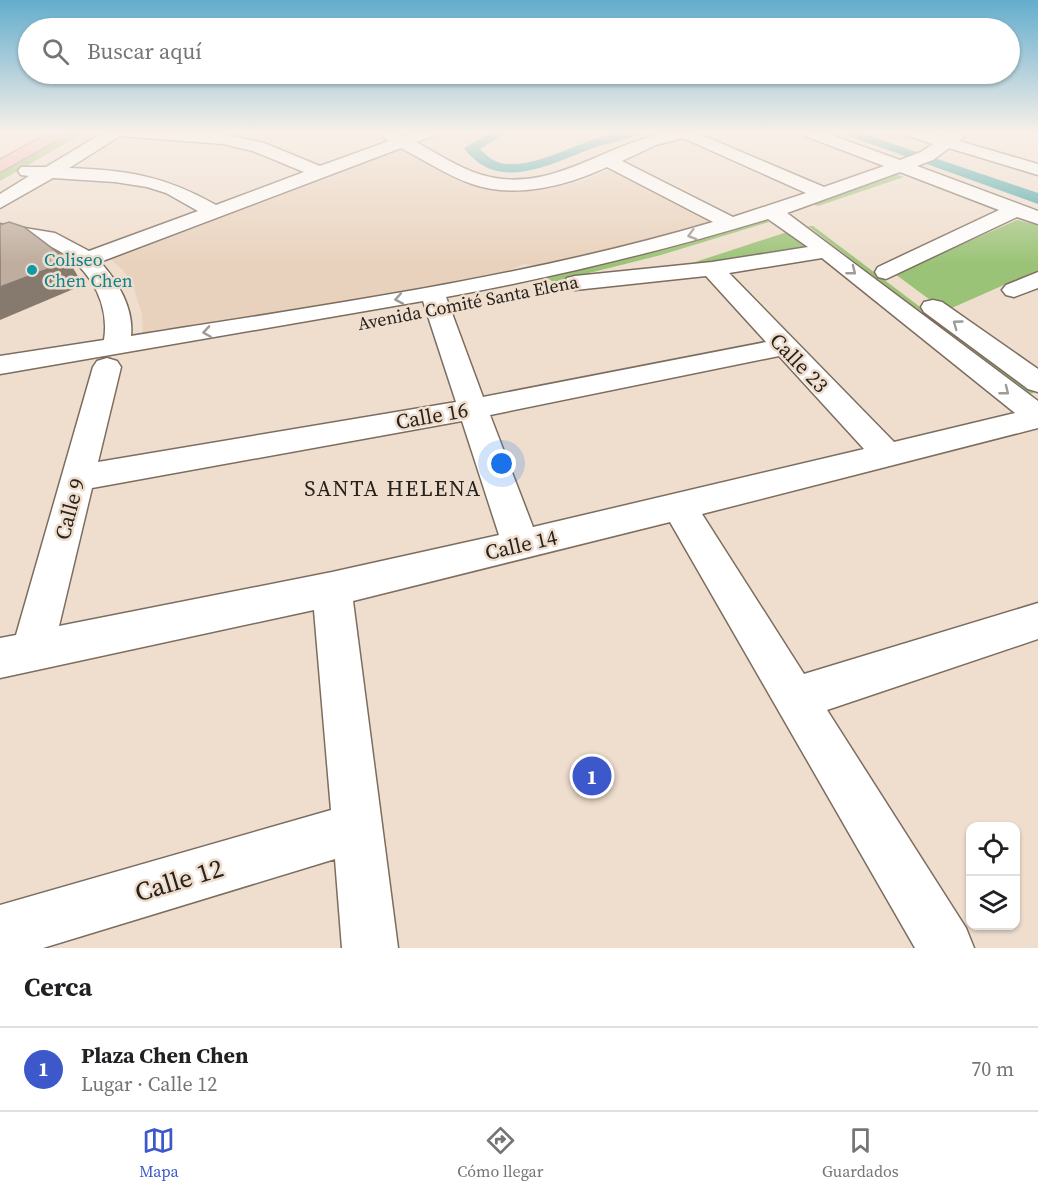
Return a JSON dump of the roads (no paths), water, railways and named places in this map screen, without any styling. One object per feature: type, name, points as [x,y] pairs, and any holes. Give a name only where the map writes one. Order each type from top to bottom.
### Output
[{"type":"street","points":[[0,202],[45,175]]},
{"type":"street","points":[[84,175],[151,182],[170,188],[213,211]]},
{"type":"street","points":[[86,260],[310,175]]},
{"type":"street","points":[[468,175],[493,184],[515,186],[541,183],[573,175]]},
{"type":"street","points":[[636,175],[732,224]]},
{"type":"street","points":[[783,175],[824,194]]},
{"type":"street","points":[[528,284],[732,224],[789,213],[824,194],[869,175]]},
{"type":"street","name":"Avenida Comité Santa Elena","points":[[0,383],[112,356],[528,284],[575,283],[727,242],[789,213],[912,175]]},
{"type":"street","points":[[961,175],[1016,210],[1038,218]]},
{"type":"street","points":[[886,273],[1016,210]]},
{"type":"street","points":[[789,213],[826,251],[1038,417]]},
{"type":"street","points":[[789,213],[886,273],[1038,383]]},
{"type":"street","name":"Calle 9","points":[[0,230],[36,234],[64,244],[86,260],[109,290],[118,314],[119,335],[78,478],[16,655]]},
{"type":"street","points":[[575,283],[712,269],[826,251]]},
{"type":"street","name":"Calle 23","points":[[712,269],[888,455]]},
{"type":"street","points":[[1014,290],[1038,279]]},
{"type":"street","points":[[435,301],[521,545]]},
{"type":"street","name":"Calle 16","points":[[78,478],[473,409],[784,347]]},
{"type":"street","points":[[0,365],[112,356]]},
{"type":"street","name":"Calle 14","points":[[16,655],[332,589],[521,545],[1038,417]]},
{"type":"street","points":[[680,506],[946,948]]},
{"type":"street","points":[[332,589],[370,948]]},
{"type":"street","points":[[797,698],[1038,621]]},
{"type":"street","name":"Calle 12","points":[[0,933],[358,827]]},
{"type":"waterway","points":[[970,175],[1038,199]]},
{"type":"place","name":"Coliseo Chen Chen","points":[[32,270]]},
{"type":"place","name":"Plaza Chen Chen","points":[[592,776]]},
{"type":"district","name":"SANTA HELENA","points":[[393,488]]}]
